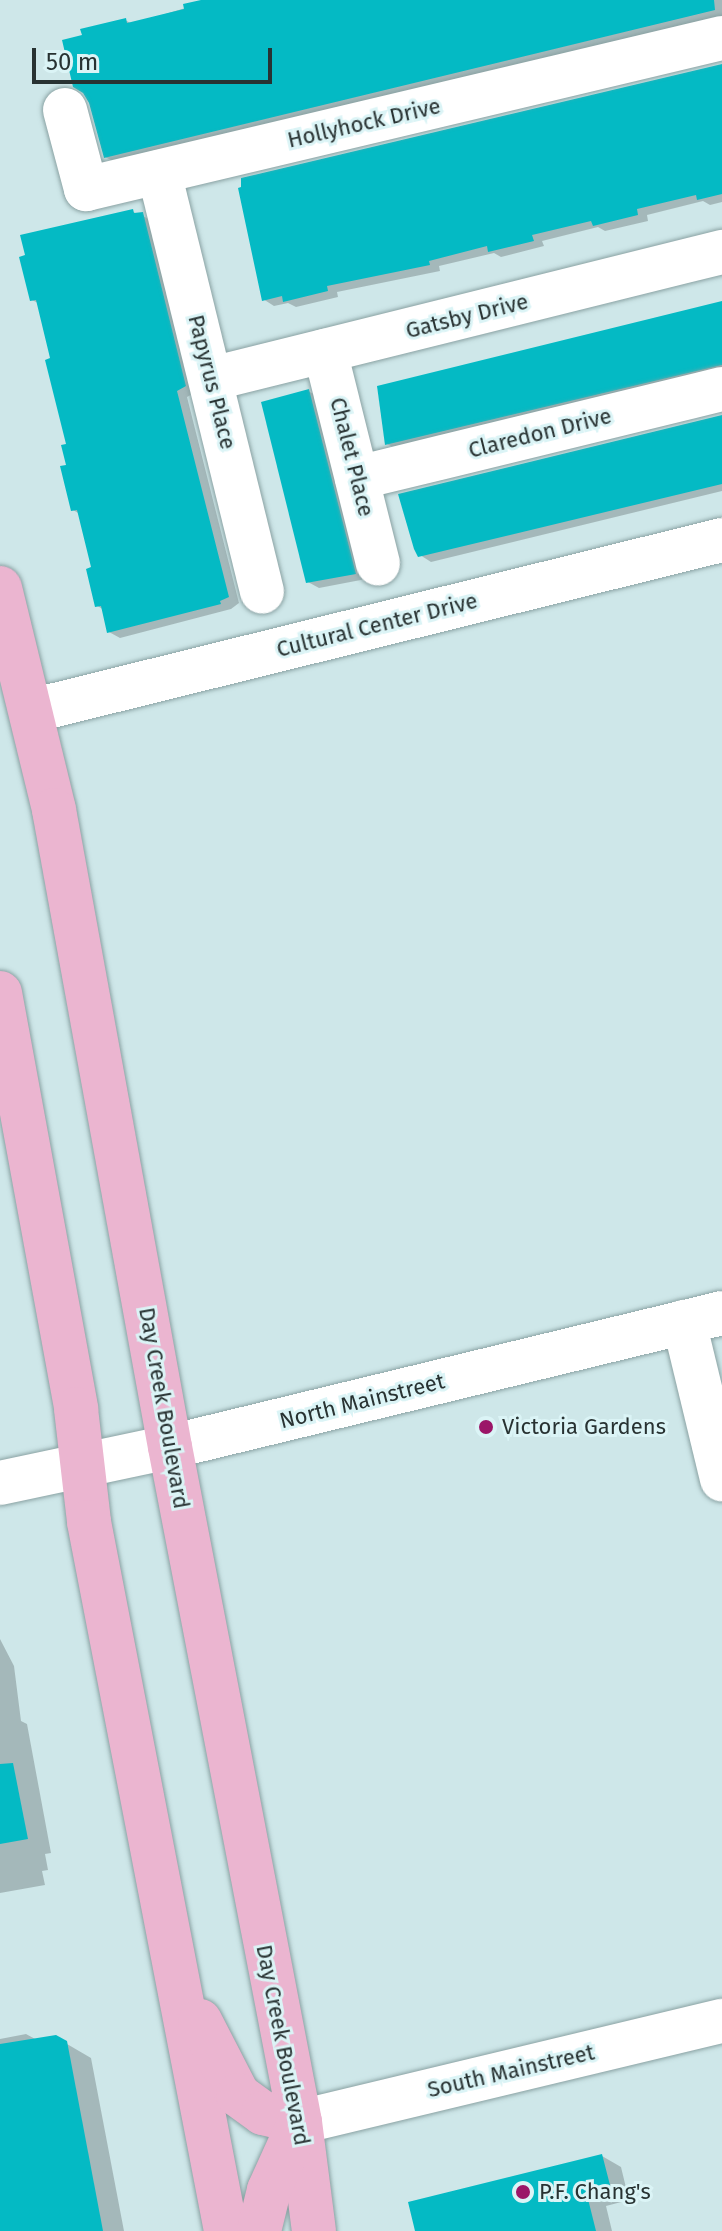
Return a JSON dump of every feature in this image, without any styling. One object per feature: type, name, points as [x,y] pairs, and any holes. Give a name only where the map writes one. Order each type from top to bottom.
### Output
[{"type":"main road","name":"Day Creek Boulevard","points":[[0,588],[57,826],[170,1447],[300,2122],[314,2231]]},
{"type":"main road","points":[[0,993],[74,1397],[89,1522],[226,2231]]},
{"type":"main road","points":[[175,1972],[238,2095],[263,2113],[300,2122],[269,2190],[259,2231]]},
{"type":"street","name":"Hollyhock Drive","points":[[65,110],[86,189],[722,38]]},
{"type":"street","name":"Papyrus Place","points":[[159,172],[262,592]]},
{"type":"street","name":"Gatsby Drive","points":[[211,379],[722,252]]},
{"type":"street","name":"Chalet Place","points":[[325,351],[378,563]]},
{"type":"street","name":"Claredon Drive","points":[[357,478],[722,389]]},
{"type":"street","name":"Cultural Center Drive","points":[[31,711],[722,540]]},
{"type":"street","name":"North Mainstreet","points":[[0,1483],[170,1447],[703,1318]]},
{"type":"street","points":[[703,1318],[722,1479]]},
{"type":"street","name":"South Mainstreet","points":[[300,2122],[722,2021]]},
{"type":"building","points":[[201,0],[714,0],[715,10],[104,158],[89,103],[83,93],[73,87],[62,40],[82,35],[80,29],[126,18],[127,23],[184,9],[183,4]]},
{"type":"building","points":[[722,64],[722,194],[697,200],[696,195],[637,209],[638,215],[593,226],[591,221],[532,235],[534,241],[488,252],[487,246],[429,261],[430,265],[327,286],[328,291],[283,302],[282,296],[262,301],[238,188],[241,187],[241,178]]},
{"type":"building","points":[[133,209],[134,213],[143,212],[186,386],[177,391],[229,597],[220,601],[221,604],[107,633],[101,606],[95,607],[86,569],[91,567],[77,510],[71,511],[60,466],[66,465],[61,445],[66,444],[45,360],[50,358],[36,300],[30,301],[19,257],[25,255],[20,235]]},
{"type":"building","points":[[722,301],[722,365],[385,445],[377,386]]},
{"type":"building","points":[[309,389],[356,574],[306,583],[261,402]]},
{"type":"building","points":[[722,415],[722,484],[418,557],[414,549],[398,494]]},
{"type":"building","points":[[13,1763],[28,1839],[0,1844],[0,1764]]},
{"type":"building","points":[[56,2035],[67,2041],[103,2231],[0,2231],[0,2044]]},
{"type":"building","name":"P.F. Chang's","points":[[602,2154],[611,2189],[587,2195],[596,2231],[415,2231],[408,2202]]},
{"type":"place","name":"Victoria Gardens","points":[[486,1427]]},
{"type":"place","name":"P.F. Chang's","points":[[523,2192]]}]
